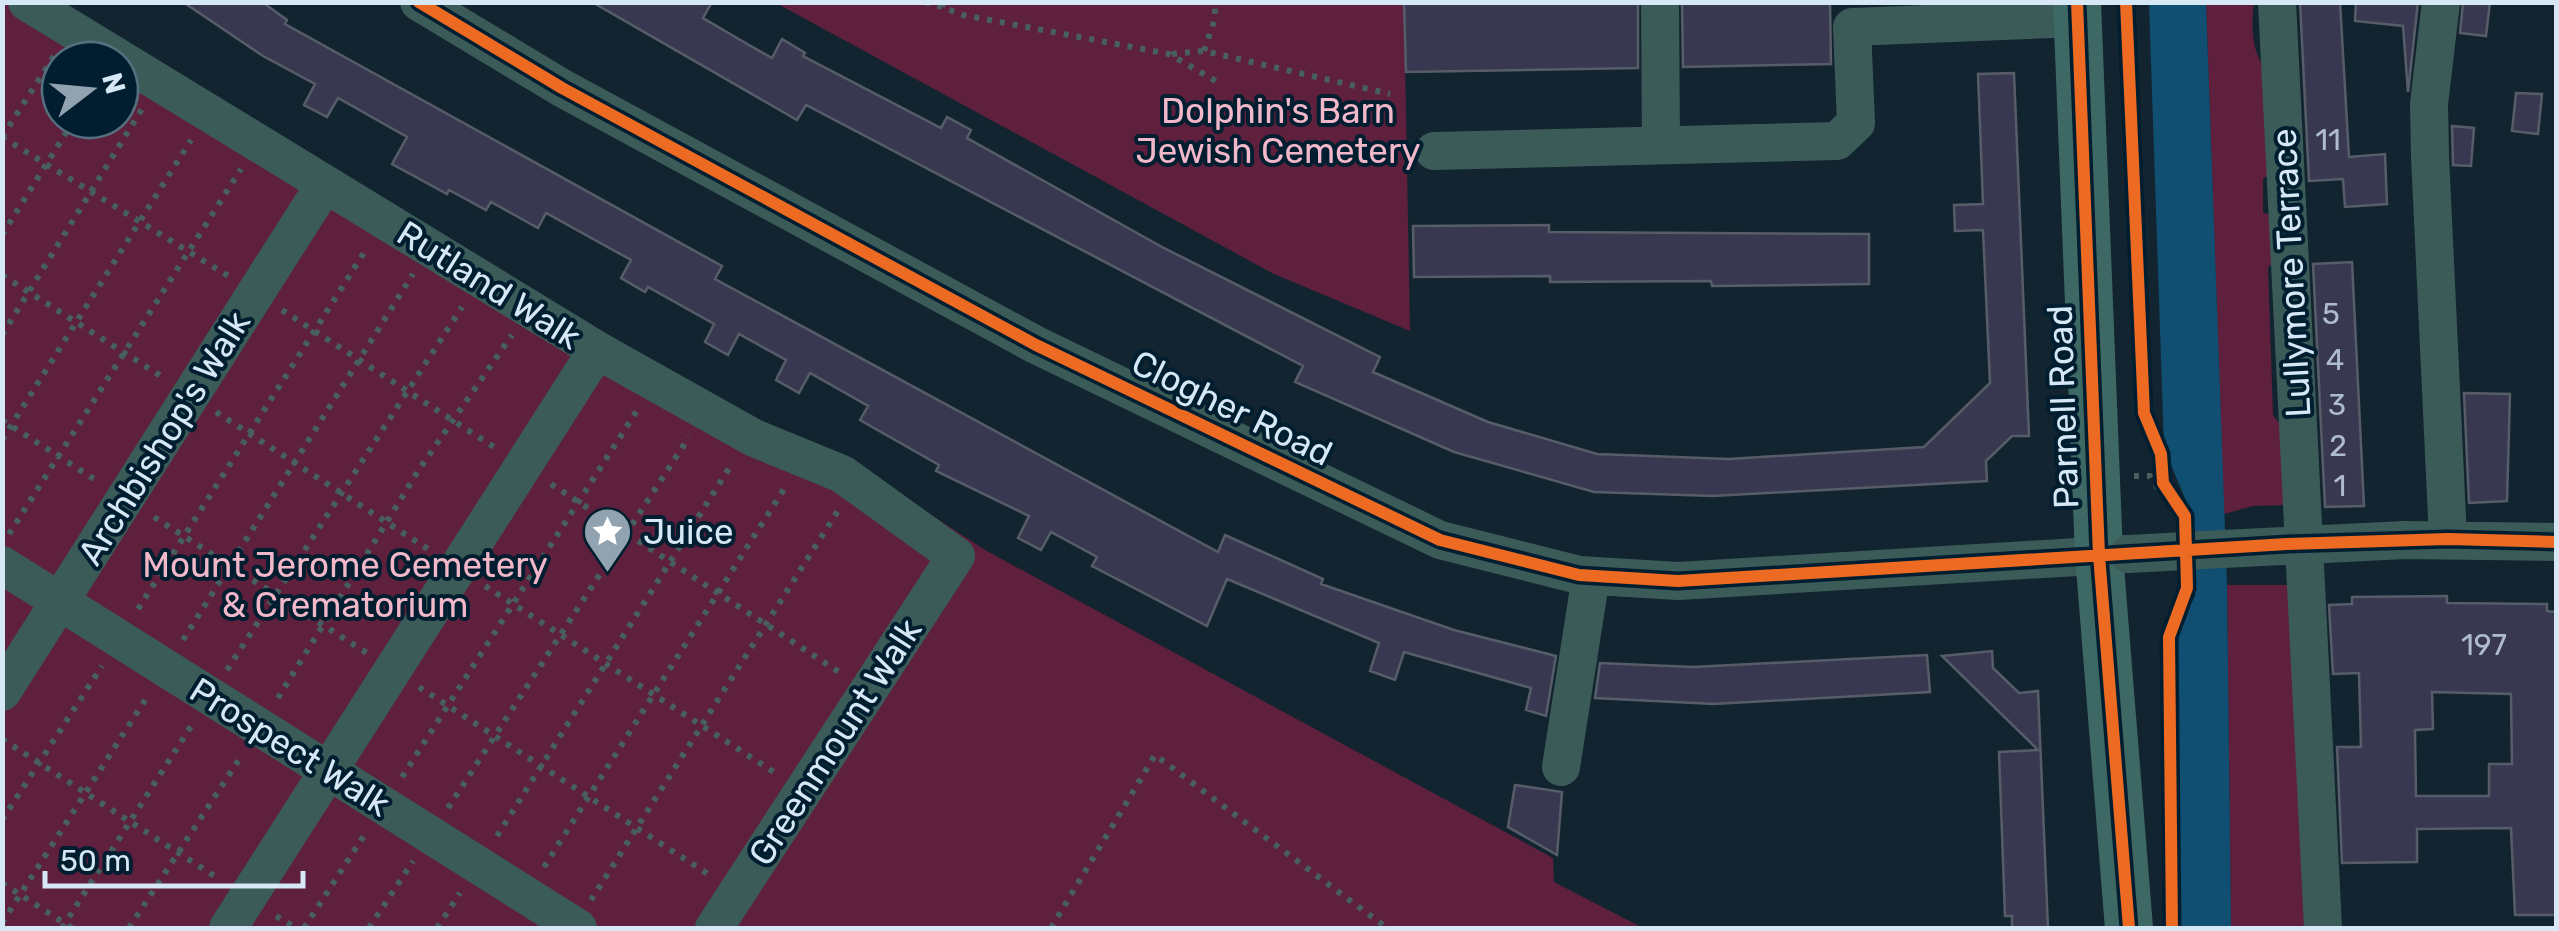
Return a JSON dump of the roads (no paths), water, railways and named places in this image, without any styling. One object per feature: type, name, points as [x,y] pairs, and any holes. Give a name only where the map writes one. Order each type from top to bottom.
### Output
[{"type":"main road","name":"Parnell Road","points":[[2077,10],[2114,554],[2129,928]]},
{"type":"street","name":"Rutland Walk","points":[[28,2],[597,350],[749,435],[858,485],[956,556]]},
{"type":"street","name":"Clogher Road","points":[[418,2],[578,96],[1019,336],[1289,471],[1440,540],[1591,576],[1678,581],[2296,544],[2448,539],[2556,542]]},
{"type":"street","points":[[1660,2],[1661,145]]},
{"type":"street","name":"Lullymore Terrace","points":[[2277,2],[2296,544],[2323,928]]},
{"type":"street","points":[[2441,2],[2429,104],[2448,539]]},
{"type":"street","points":[[1434,151],[1837,141],[1856,123],[1852,28],[1888,14],[2077,10]]},
{"type":"street","name":"Archbishop's Walk","points":[[2,692],[326,184]]},
{"type":"street","points":[[238,913],[597,350]]},
{"type":"street","name":"Greenmount Walk","points":[[714,928],[956,556]]},
{"type":"street","name":"Prospect Walk","points":[[2,565],[577,928]]},
{"type":"street","points":[[1561,767],[1591,576]]},
{"type":"water","points":[[2149,3],[2206,3],[2227,585],[2231,928],[2180,928],[2173,639],[2195,596],[2192,515],[2164,448]]},
{"type":"place","name":"Juice","points":[[608,574]]},
{"type":"park label","name":"Dolphin's Barn Jewish Cemetery","points":[[1278,131]]},
{"type":"park label","name":"Mount Jerome Cemetery & Crematorium","points":[[345,585]]}]
